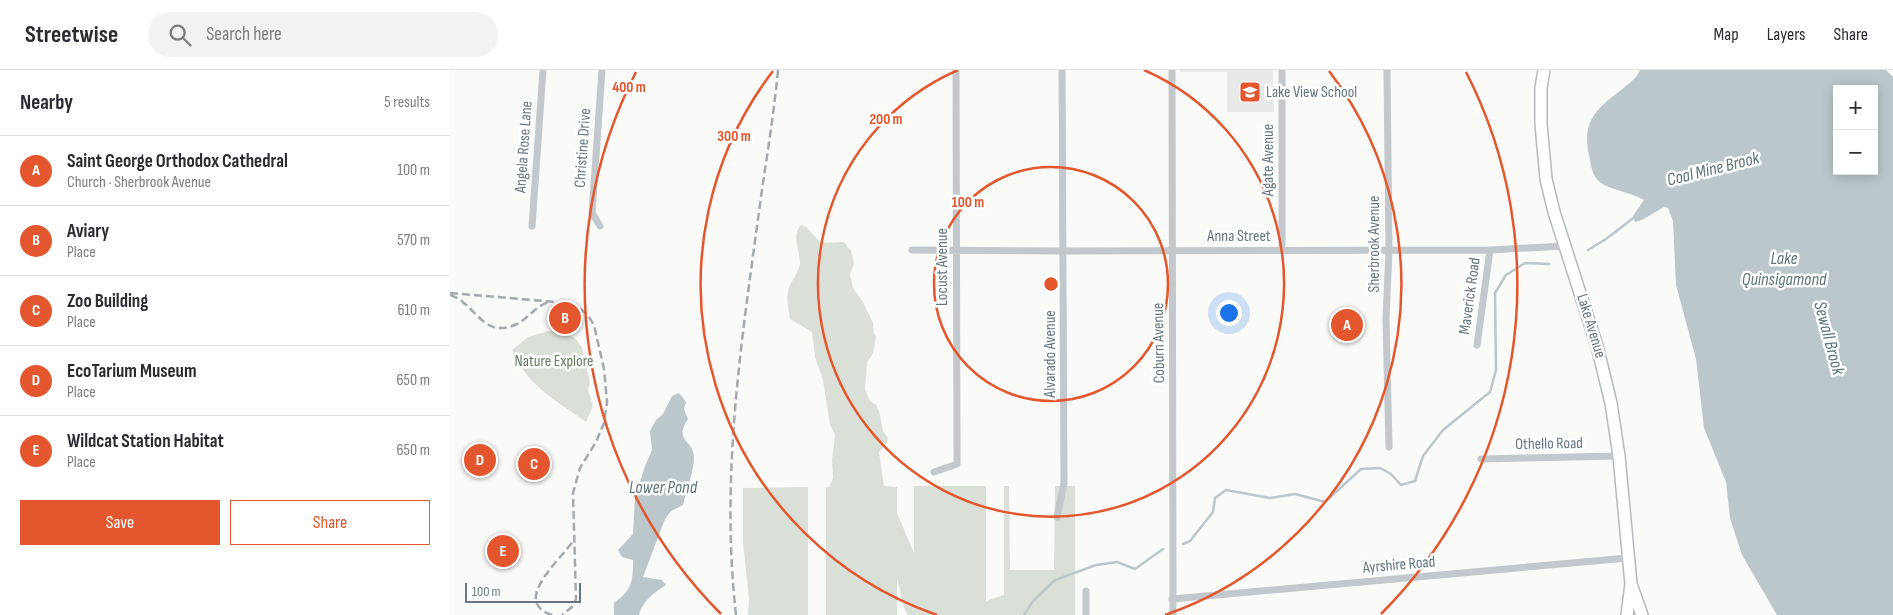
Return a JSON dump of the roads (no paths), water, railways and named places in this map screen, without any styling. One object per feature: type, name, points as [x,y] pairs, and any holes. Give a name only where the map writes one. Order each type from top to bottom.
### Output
[{"type":"main road","name":"Lake Avenue","points":[[1544,70],[1541,88],[1541,124],[1544,163],[1551,202],[1603,366],[1619,456],[1631,584],[1642,615]]},
{"type":"main road","name":"Lake Avenue","points":[[1626,615],[1631,584]]},
{"type":"street","name":"Angela Rose Lane","points":[[532,226],[543,70]]},
{"type":"street","name":"Christine Drive","points":[[600,226],[592,213],[602,70]]},
{"type":"street","name":"Locust Avenue","points":[[934,472],[957,464],[956,70]]},
{"type":"street","name":"Alvarado Avenue","points":[[1057,517],[1064,483],[1062,70]]},
{"type":"street","name":"Coburn Avenue","points":[[1172,70],[1173,615]]},
{"type":"street","name":"Agate Avenue","points":[[1282,70],[1282,249]]},
{"type":"street","name":"Sherbrook Avenue","points":[[1387,70],[1389,250],[1386,319],[1389,447]]},
{"type":"street","name":"Anna Street","points":[[912,250],[1490,250],[1565,246]]},
{"type":"street","name":"Maverick Road","points":[[1478,345],[1490,250]]},
{"type":"street","name":"Othello Road","points":[[1481,459],[1619,456]]},
{"type":"street","name":"Ayrshire Road","points":[[1172,599],[1628,558]]},
{"type":"street","points":[[1086,591],[1086,615]]},
{"type":"water","name":"Lake Quinsigamond","points":[[1640,70],[1886,70],[1893,77],[1893,615],[1777,615],[1742,555],[1730,518],[1726,482],[1704,428],[1696,359],[1676,285],[1673,221],[1668,208],[1664,207],[1635,222],[1633,216],[1644,200],[1601,183],[1594,174],[1590,163],[1587,143],[1590,123],[1594,115],[1607,101],[1636,77]]},
{"type":"water","name":"Lower Pond","points":[[679,393],[686,402],[684,409],[688,419],[684,426],[683,436],[693,452],[693,469],[683,505],[671,511],[665,519],[643,577],[662,580],[666,585],[646,601],[639,615],[614,615],[614,603],[625,594],[633,574],[633,560],[622,557],[618,550],[633,534],[635,498],[652,450],[650,431],[656,420],[663,414],[672,396]]},
{"type":"waterway","name":"Coal Mine Brook","points":[[1588,250],[1636,216]]},
{"type":"waterway","name":"Coal Mine Brook","points":[[1183,544],[1190,541],[1213,512],[1215,498],[1226,490],[1270,498],[1295,494],[1325,502],[1361,469],[1380,468],[1391,474],[1401,485],[1415,481],[1423,456],[1443,430],[1490,392],[1496,370],[1495,293],[1506,275],[1525,263],[1549,264]]},
{"type":"waterway","name":"Coal Mine Brook","points":[[1024,615],[1033,601],[1055,580],[1096,565],[1117,562],[1135,569],[1163,549]]},
{"type":"railway","points":[[736,615],[730,509],[735,405],[778,70]]},
{"type":"railway","points":[[450,293],[567,303],[578,307],[587,314],[594,325],[604,369],[607,402],[604,423],[596,442],[580,468],[573,493],[576,599],[572,607],[562,615]]},
{"type":"railway","points":[[450,295],[457,298],[480,319],[499,328],[517,324],[540,306],[549,302]]},
{"type":"railway","points":[[552,615],[540,609],[536,600],[537,590],[551,568],[574,540]]},
{"type":"place","name":"Lake View School","points":[[1250,92]]},
{"type":"place","name":"Aviary","points":[[565,318]]},
{"type":"place","name":"Saint George Orthodox Cathedral","points":[[1347,325]]},
{"type":"place","name":"EcoTarium Museum","points":[[480,460]]},
{"type":"place","name":"Zoo Building","points":[[534,464]]},
{"type":"place","name":"Wildcat Station Habitat","points":[[503,551]]},
{"type":"water label","name":"Sewall Brook","points":[[1829,338]]},
{"type":"park label","name":"Nature Explore","points":[[554,361]]}]
